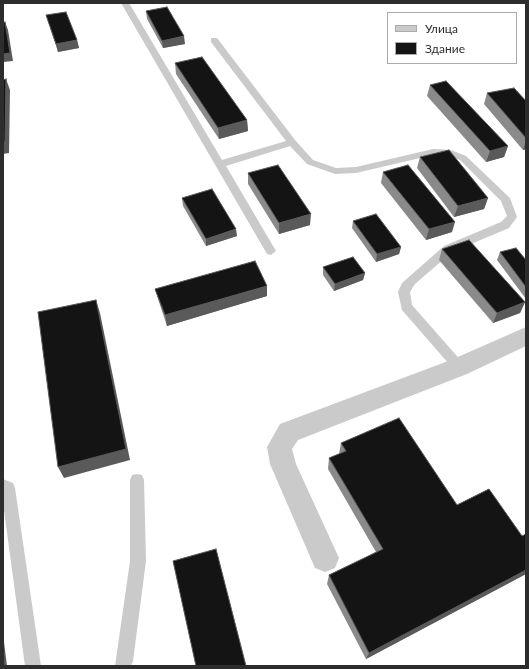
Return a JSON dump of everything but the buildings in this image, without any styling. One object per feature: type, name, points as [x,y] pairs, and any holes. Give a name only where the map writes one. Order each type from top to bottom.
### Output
[{"type":"street","points":[[325,558],[283,464],[279,447],[289,432],[459,367],[526,336]]},
{"type":"lane","points":[[125,3],[271,251]]},
{"type":"lane","points":[[214,40],[292,142],[310,162],[335,171],[356,170],[433,152],[451,153],[463,158],[506,200],[512,217],[505,225],[448,249],[411,281],[406,286],[404,292],[406,307],[459,367]]},
{"type":"lane","points":[[221,164],[292,142]]},
{"type":"lane","points":[[123,666],[125,661],[138,561],[137,480]]},
{"type":"lane","points":[[3,486],[8,488],[32,666]]}]
